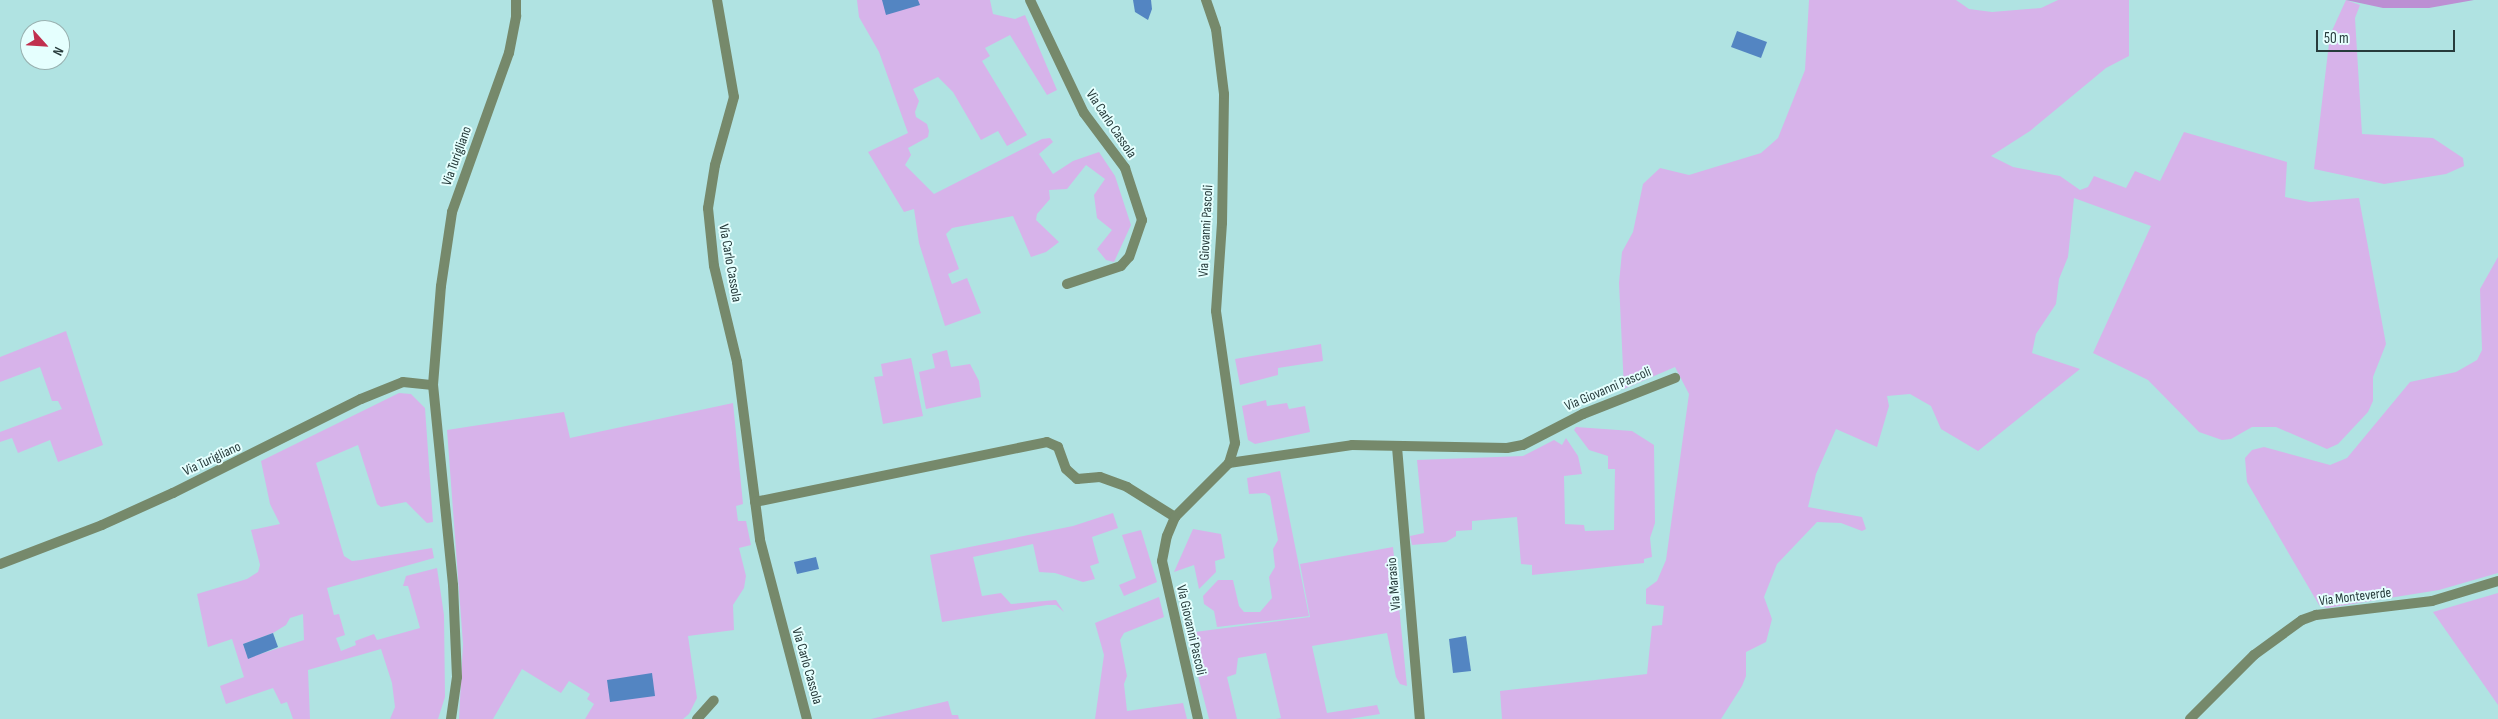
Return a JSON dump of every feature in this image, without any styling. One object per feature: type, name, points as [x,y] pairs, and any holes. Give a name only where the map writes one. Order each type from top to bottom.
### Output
[{"type":"street","name":"Via Turigliano","points":[[451,719],[457,677],[453,585],[434,385],[440,286],[452,212],[509,53],[516,16],[516,0]]},
{"type":"street","name":"Via Carlo Cassola","points":[[717,0],[734,98],[715,165],[708,218],[714,266],[737,362],[760,540],[807,719]]},
{"type":"street","name":"Via Carlo Cassola","points":[[1030,0],[1084,113],[1125,168],[1142,220],[1129,257],[1121,266],[1066,284]]},
{"type":"street","name":"Via Giovanni Pascoli","points":[[1198,719],[1175,626],[1162,561],[1167,536],[1175,518],[1229,463],[1235,443],[1216,311],[1222,223],[1224,94],[1216,29],[1206,0]]},
{"type":"street","name":"Via Giovanni Pascoli","points":[[1229,463],[1352,445],[1507,448],[1523,446],[1583,414],[1675,378]]},
{"type":"street","name":"Via Turigliano","points":[[0,564],[102,525],[395,385],[403,382],[434,385]]},
{"type":"street","points":[[755,502],[936,464],[1054,443],[1066,469],[1077,479],[1100,477],[1127,487],[1175,518]]},
{"type":"street","name":"Via Marasio","points":[[1397,446],[1420,719]]},
{"type":"street","name":"Via Monteverde","points":[[2190,719],[2254,655],[2302,620],[2316,615],[2432,602],[2498,581]]},
{"type":"street","points":[[698,719],[714,700]]},
{"type":"shaded area","points":[[857,0],[990,0],[993,14],[1015,19],[1025,15],[1057,90],[1047,95],[1010,35],[985,48],[990,56],[982,61],[1027,135],[1007,146],[998,131],[981,140],[953,92],[938,77],[913,89],[919,101],[915,112],[916,117],[927,124],[929,131],[928,137],[908,148],[911,155],[905,165],[934,194],[1042,139],[1050,138],[1053,142],[1039,154],[1053,174],[1073,161],[1099,152],[1115,176],[1131,225],[1114,262],[1106,260],[1097,249],[1112,230],[1097,218],[1094,195],[1105,179],[1086,165],[1067,189],[1049,190],[1050,199],[1037,214],[1036,220],[1059,242],[1046,252],[1031,257],[1013,216],[952,228],[946,234],[959,269],[948,274],[952,284],[967,278],[981,313],[945,326],[919,243],[914,209],[904,212],[868,152],[908,133],[879,52],[859,17]]},
{"type":"shaded area","points":[[1809,0],[1956,0],[1969,9],[1992,12],[2041,8],[2058,0],[2129,0],[2129,56],[2106,68],[2030,131],[1991,156],[2013,167],[2060,176],[2080,190],[2088,187],[2094,176],[2126,188],[2135,171],[2160,181],[2184,132],[2287,162],[2285,197],[2310,202],[2359,198],[2386,344],[2373,377],[2373,401],[2368,412],[2338,444],[2327,449],[2276,427],[2252,427],[2231,439],[2222,440],[2199,432],[2148,380],[2093,353],[2151,226],[2074,198],[2068,257],[2059,279],[2056,304],[2036,334],[2032,353],[2080,369],[1978,451],[1941,429],[1931,406],[1910,394],[1887,396],[1889,406],[1877,447],[1836,429],[1816,474],[1808,507],[1862,517],[1866,529],[1862,531],[1841,523],[1817,522],[1777,564],[1764,597],[1772,619],[1766,642],[1746,652],[1746,676],[1742,686],[1721,719],[1502,719],[1500,691],[1647,674],[1652,626],[1662,625],[1664,606],[1646,604],[1646,589],[1657,581],[1666,560],[1689,394],[1675,367],[1624,389],[1619,283],[1622,252],[1633,232],[1643,184],[1660,168],[1689,175],[1761,153],[1778,138],[1805,70]]},
{"type":"shaded area","points":[[2346,0],[2360,5],[2355,18],[2362,134],[2433,138],[2463,158],[2464,166],[2446,174],[2384,184],[2314,169],[2330,35]]},
{"type":"shaded area","points":[[2346,0],[2474,0],[2429,8],[2383,8]]},
{"type":"shaded area","points":[[2498,257],[2498,573],[2439,590],[2327,608],[2319,605],[2247,482],[2245,458],[2252,450],[2264,447],[2330,465],[2347,458],[2410,382],[2456,372],[2477,360],[2482,350],[2480,289]]},
{"type":"shaded area","points":[[66,331],[103,445],[58,462],[50,440],[18,453],[12,438],[0,442],[0,432],[62,409],[58,401],[52,401],[40,367],[0,382],[0,357]]},
{"type":"shaded area","points":[[1321,344],[1323,361],[1278,368],[1278,375],[1240,385],[1235,359]]},
{"type":"shaded area","points":[[947,350],[951,367],[970,364],[979,381],[981,397],[926,409],[919,372],[935,368],[932,354]]},
{"type":"shaded area","points":[[911,358],[923,416],[883,424],[874,377],[883,376],[881,364]]},
{"type":"shaded area","points":[[399,393],[411,394],[425,408],[433,522],[427,523],[406,502],[381,507],[377,504],[358,445],[316,463],[344,556],[352,561],[432,548],[434,558],[327,588],[334,615],[339,614],[345,635],[336,638],[341,651],[356,645],[355,641],[374,634],[377,640],[420,628],[408,586],[403,586],[406,576],[437,568],[444,615],[445,697],[438,719],[390,719],[395,707],[392,683],[381,649],[308,670],[310,719],[293,719],[287,702],[281,704],[273,688],[226,704],[220,686],[244,677],[232,639],[208,647],[197,594],[247,579],[258,572],[260,565],[251,530],[280,524],[270,504],[261,461]],"holes":[[[303,614],[304,640],[248,658],[243,644],[273,633],[286,625],[290,618]]]},
{"type":"shaded area","points":[[1266,400],[1267,406],[1287,403],[1289,409],[1305,406],[1310,432],[1255,444],[1248,440],[1242,406]]},
{"type":"shaded area","points":[[733,403],[743,504],[736,506],[738,521],[746,521],[751,545],[739,548],[746,576],[744,588],[733,605],[734,630],[688,636],[697,698],[689,714],[683,719],[585,719],[594,704],[587,699],[590,694],[569,681],[561,693],[522,669],[493,719],[459,719],[463,644],[447,430],[564,412],[570,438]]},
{"type":"shaded area","points":[[1576,427],[1632,431],[1654,445],[1655,523],[1650,538],[1652,557],[1644,559],[1644,563],[1532,575],[1532,565],[1521,564],[1517,517],[1472,521],[1472,530],[1456,531],[1456,536],[1446,542],[1412,545],[1410,536],[1424,533],[1417,460],[1523,456],[1554,440],[1562,445],[1566,438],[1578,456],[1582,474],[1564,476],[1565,524],[1584,525],[1585,531],[1614,530],[1615,469],[1608,469],[1608,456],[1589,450],[1574,430]]},
{"type":"shaded area","points":[[1280,471],[1309,616],[1217,627],[1214,611],[1204,604],[1203,596],[1218,580],[1233,580],[1239,606],[1244,612],[1260,612],[1272,598],[1269,577],[1275,567],[1273,549],[1278,540],[1270,496],[1265,493],[1249,494],[1247,478]]},
{"type":"shaded area","points":[[1113,513],[1118,528],[1092,537],[1099,563],[1090,566],[1095,579],[1083,582],[1055,573],[1039,572],[1033,544],[973,557],[982,596],[1001,593],[1011,604],[1056,600],[1064,612],[1056,605],[1047,605],[942,622],[930,555],[1073,526]]},
{"type":"shaded area","points":[[1193,529],[1221,534],[1225,558],[1215,561],[1216,572],[1199,589],[1194,565],[1174,572]]},
{"type":"shaded area","points":[[1141,530],[1157,582],[1124,596],[1119,585],[1136,578],[1122,535]]},
{"type":"shaded area","points":[[1393,547],[1407,686],[1400,684],[1396,677],[1387,633],[1312,646],[1327,713],[1377,705],[1380,714],[1349,719],[1276,719],[1281,718],[1266,653],[1238,658],[1236,674],[1227,677],[1237,719],[1209,719],[1187,633],[1310,617],[1300,564]]},
{"type":"shaded area","points":[[2498,593],[2498,705],[2433,612]]},
{"type":"shaded area","points":[[1159,597],[1164,617],[1124,633],[1120,640],[1127,676],[1124,684],[1127,711],[1183,703],[1187,719],[1095,719],[1104,655],[1095,623]]},
{"type":"shaded area","points":[[948,701],[952,715],[958,715],[959,719],[871,719]]},
{"type":"water","points":[[882,0],[918,0],[920,5],[886,15]]},
{"type":"water","points":[[1133,0],[1151,0],[1152,9],[1148,20],[1135,12]]},
{"type":"water","points":[[1737,31],[1767,42],[1761,58],[1731,47]]},
{"type":"water","points":[[816,557],[819,569],[797,574],[794,562]]},
{"type":"water","points":[[273,633],[278,647],[248,659],[243,644]]},
{"type":"water","points":[[1466,636],[1471,671],[1453,673],[1449,639]]},
{"type":"water","points":[[652,673],[655,696],[610,702],[607,680]]}]
